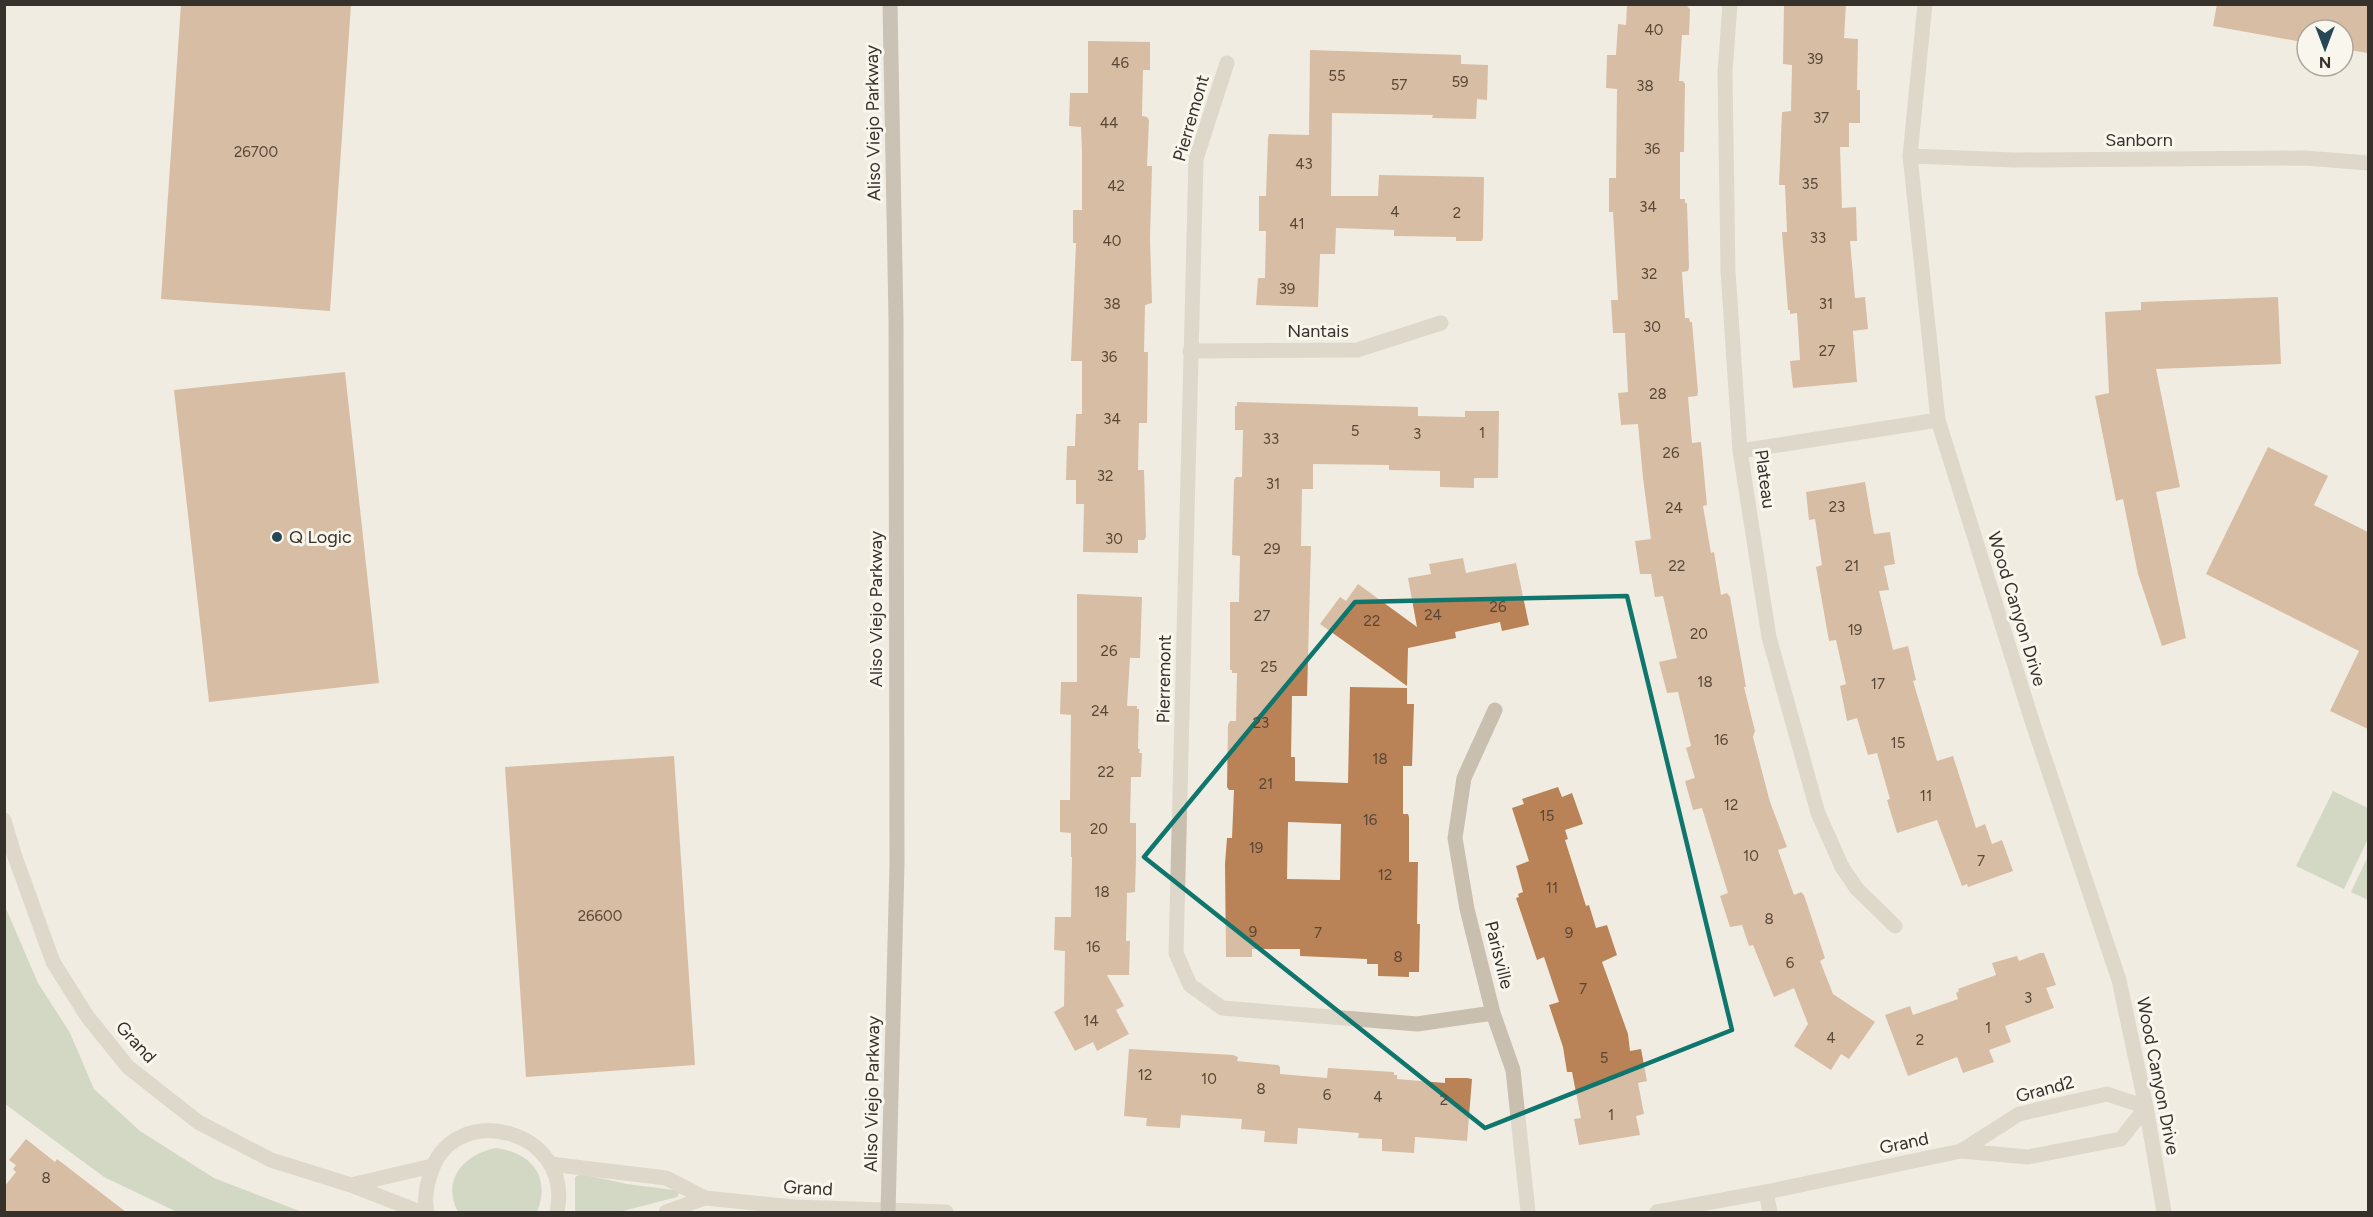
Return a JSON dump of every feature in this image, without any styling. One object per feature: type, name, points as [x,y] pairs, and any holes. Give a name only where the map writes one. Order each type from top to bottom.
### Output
[{"type":"main road","name":"Aliso Viejo Parkway","points":[[888,1211],[897,865],[894,129],[890,4]]},
{"type":"street","name":"Plateau","points":[[1730,4],[1725,72],[1728,271],[1740,451],[1769,636],[1818,813],[1842,867],[1852,882],[1895,926]]},
{"type":"street","name":"Wood Canyon Drive","points":[[1925,4],[1910,156],[1938,420],[2033,724],[2119,980],[2146,1107],[2164,1212]]},
{"type":"street","name":"Pierremont","points":[[1227,63],[1196,159],[1176,953],[1190,985],[1222,1008],[1417,1024],[1493,1013]]},
{"type":"street","name":"Sanborn","points":[[1910,156],[2014,160],[2305,158],[2368,162]]},
{"type":"street","name":"Nantais","points":[[1190,351],[1358,350],[1442,323]]},
{"type":"street","points":[[1740,451],[1938,420]]},
{"type":"street","name":"Parisville","points":[[1495,710],[1464,778],[1455,838],[1467,909],[1493,1013],[1513,1070],[1528,1212]]},
{"type":"street","name":"Grand","points":[[4,820],[53,962],[87,1016],[128,1067],[198,1122],[271,1160],[351,1185],[420,1212]]},
{"type":"street","name":"Grand2","points":[[1961,1151],[2019,1114],[2107,1094],[2146,1107]]},
{"type":"street","name":"Grand","points":[[1657,1212],[1766,1192],[1961,1151],[2028,1156],[2121,1139],[2146,1107]]},
{"type":"street","points":[[427,1212],[425,1204],[432,1166],[443,1150],[458,1139],[476,1132],[497,1130],[518,1135],[528,1141],[537,1147],[550,1164],[557,1182],[559,1201],[556,1212]]},
{"type":"street","name":"Grand","points":[[550,1164],[666,1178],[705,1198],[793,1208],[946,1212]]},
{"type":"street","points":[[351,1185],[432,1166]]},
{"type":"street","points":[[1766,1192],[1770,1212]]},
{"type":"street","name":"Grand","points":[[666,1212],[705,1198]]},
{"type":"highlighted area","points":[[1627,596],[1732,1030],[1485,1128],[1144,857],[1355,602]]},
{"type":"green space","points":[[2333,791],[2368,808],[2368,839],[2344,889],[2296,866]]},
{"type":"green space","points":[[2368,856],[2368,900],[2351,892]]},
{"type":"green space","points":[[4,904],[38,983],[70,1033],[94,1089],[140,1131],[214,1178],[302,1212],[177,1212],[104,1177],[5,1104]]},
{"type":"green space","points":[[496,1148],[520,1155],[535,1169],[542,1188],[537,1212],[458,1212],[453,1200],[452,1189],[459,1170],[474,1156]]},
{"type":"green space","points":[[581,1174],[627,1184],[674,1190],[679,1193],[677,1197],[619,1212],[575,1212],[575,1177]]},
{"type":"building","points":[[181,4],[351,4],[330,311],[161,299]]},
{"type":"building","points":[[1627,4],[1687,6],[1690,9],[1689,35],[1682,35],[1679,81],[1685,84],[1684,152],[1680,152],[1680,199],[1685,199],[1687,203],[1689,267],[1688,271],[1682,272],[1685,318],[1689,318],[1692,322],[1698,392],[1697,396],[1688,397],[1692,443],[1701,442],[1707,505],[1703,506],[1711,553],[1714,552],[1721,595],[1727,593],[1730,597],[1746,687],[1744,687],[1755,731],[1753,737],[1770,802],[1787,847],[1778,850],[1794,895],[1801,892],[1804,895],[1825,958],[1820,961],[1833,994],[1875,1022],[1849,1059],[1841,1054],[1831,1070],[1794,1046],[1808,1024],[1794,988],[1774,997],[1753,945],[1749,946],[1742,925],[1730,927],[1720,896],[1728,893],[1702,808],[1693,810],[1685,781],[1695,778],[1686,748],[1691,746],[1678,692],[1667,693],[1659,662],[1677,658],[1663,596],[1655,597],[1651,574],[1640,574],[1635,541],[1651,539],[1638,424],[1621,425],[1618,393],[1628,392],[1625,333],[1613,333],[1611,300],[1618,300],[1613,212],[1609,212],[1609,178],[1616,178],[1617,89],[1606,88],[1607,55],[1616,55],[1618,24],[1626,25]]},
{"type":"building","points":[[1784,4],[1846,4],[1844,38],[1858,39],[1857,90],[1860,90],[1860,123],[1849,123],[1849,147],[1840,147],[1842,208],[1856,207],[1857,241],[1850,241],[1855,298],[1865,297],[1868,329],[1853,331],[1857,382],[1793,388],[1790,361],[1800,360],[1797,313],[1790,314],[1788,310],[1782,232],[1787,232],[1785,185],[1779,185],[1782,112],[1791,111],[1792,65],[1783,64]]},
{"type":"building","points":[[2217,4],[2368,4],[2368,53],[2355,51],[2355,18],[2295,18],[2295,41],[2213,26]]},
{"type":"building","points":[[1088,41],[1150,42],[1150,70],[1143,70],[1142,116],[1149,120],[1147,166],[1152,166],[1150,238],[1152,303],[1145,305],[1144,352],[1148,352],[1147,423],[1139,423],[1138,470],[1144,470],[1146,537],[1144,540],[1138,540],[1138,553],[1083,552],[1084,504],[1076,504],[1076,480],[1066,480],[1067,446],[1075,446],[1076,414],[1082,414],[1082,361],[1071,361],[1076,243],[1073,243],[1073,210],[1082,210],[1082,151],[1081,127],[1069,126],[1070,93],[1088,93]]},
{"type":"building","points":[[1310,50],[1461,55],[1461,64],[1488,65],[1487,100],[1477,99],[1476,119],[1432,118],[1433,115],[1332,113],[1331,196],[1378,196],[1379,175],[1484,177],[1483,237],[1482,241],[1456,241],[1456,237],[1394,236],[1394,230],[1336,228],[1335,254],[1320,254],[1318,307],[1256,305],[1258,278],[1265,278],[1266,231],[1259,231],[1259,196],[1266,196],[1268,138],[1269,134],[1309,135]]},
{"type":"building","points":[[2278,297],[2281,364],[2156,369],[2180,487],[2156,492],[2186,638],[2162,646],[2138,574],[2123,499],[2116,501],[2095,396],[2109,393],[2105,312],[2141,310],[2141,302]]},
{"type":"building","name":"Q Logic","points":[[345,372],[379,683],[209,702],[174,390]]},
{"type":"building","points":[[1237,402],[1418,407],[1418,416],[1465,417],[1465,411],[1499,411],[1498,478],[1474,478],[1474,488],[1440,487],[1440,471],[1389,470],[1389,465],[1313,464],[1313,489],[1302,489],[1301,546],[1311,546],[1307,696],[1292,696],[1291,757],[1295,757],[1295,781],[1348,783],[1350,687],[1407,688],[1407,704],[1414,704],[1412,766],[1403,766],[1403,814],[1408,814],[1409,817],[1409,862],[1418,862],[1417,924],[1420,924],[1419,972],[1409,972],[1409,977],[1378,976],[1378,964],[1367,964],[1367,959],[1300,956],[1300,949],[1252,949],[1252,957],[1226,957],[1225,864],[1227,838],[1232,838],[1234,790],[1229,790],[1227,787],[1228,725],[1230,721],[1236,721],[1237,673],[1232,673],[1230,670],[1230,602],[1239,602],[1240,556],[1232,555],[1234,480],[1236,477],[1242,477],[1243,430],[1235,430],[1235,406]],"holes":[[[1288,822],[1341,824],[1340,880],[1287,879]]]},
{"type":"building","points":[[2268,447],[2328,476],[2314,505],[2368,532],[2368,729],[2330,711],[2359,651],[2206,574]]},
{"type":"building","points":[[1865,482],[1874,534],[1890,532],[1895,564],[1884,566],[1889,590],[1879,591],[1893,650],[1908,646],[1916,680],[1913,681],[1937,761],[1953,756],[1976,828],[1985,824],[1992,844],[2002,840],[2013,871],[1968,887],[1967,884],[1962,886],[1937,820],[1897,833],[1877,753],[1868,755],[1857,718],[1847,721],[1840,686],[1846,684],[1836,640],[1829,641],[1816,567],[1822,565],[1815,519],[1809,520],[1806,492]]},
{"type":"building","points":[[1463,558],[1466,573],[1516,563],[1529,625],[1502,631],[1500,622],[1455,632],[1456,638],[1408,648],[1407,686],[1320,624],[1340,597],[1346,601],[1358,584],[1417,627],[1408,578],[1431,574],[1429,564]]},
{"type":"building","points":[[1077,594],[1142,597],[1140,658],[1130,658],[1127,706],[1137,706],[1139,709],[1138,749],[1140,749],[1139,753],[1142,753],[1141,777],[1131,777],[1130,823],[1136,823],[1136,859],[1135,892],[1127,893],[1126,941],[1130,941],[1129,975],[1107,975],[1124,1006],[1116,1010],[1129,1034],[1097,1051],[1093,1042],[1075,1051],[1054,1012],[1064,1006],[1065,951],[1054,950],[1055,917],[1071,917],[1071,833],[1060,832],[1060,800],[1070,800],[1071,715],[1060,714],[1061,682],[1077,682]]},
{"type":"building","points":[[674,756],[695,1065],[526,1077],[505,767]]},
{"type":"building","points":[[1558,787],[1562,797],[1572,793],[1583,824],[1565,830],[1568,839],[1565,840],[1586,906],[1589,905],[1596,928],[1607,925],[1617,955],[1602,962],[1628,1034],[1630,1051],[1641,1049],[1647,1081],[1638,1083],[1644,1114],[1636,1116],[1640,1135],[1579,1145],[1574,1119],[1581,1118],[1572,1072],[1567,1072],[1563,1047],[1549,1005],[1559,1002],[1544,957],[1537,960],[1516,898],[1523,892],[1516,866],[1529,861],[1512,808],[1524,804],[1522,799]]},
{"type":"building","points":[[2044,953],[2056,985],[2046,988],[2054,1008],[2005,1026],[2011,1042],[1989,1050],[1994,1062],[1963,1073],[1957,1057],[1908,1076],[1885,1015],[1910,1006],[1913,1015],[1958,999],[1956,993],[1958,989],[1996,975],[1992,963],[2017,956],[2019,961]]},
{"type":"building","points":[[1129,1049],[1233,1055],[1238,1057],[1237,1061],[1278,1065],[1280,1074],[1327,1078],[1328,1068],[1394,1072],[1397,1079],[1445,1083],[1445,1078],[1472,1079],[1467,1141],[1415,1137],[1414,1153],[1382,1151],[1382,1139],[1358,1138],[1359,1133],[1298,1128],[1297,1144],[1264,1142],[1265,1131],[1241,1129],[1242,1119],[1181,1115],[1180,1128],[1146,1126],[1147,1118],[1124,1116]]},
{"type":"building","points":[[26,1139],[55,1162],[57,1159],[126,1212],[4,1212],[4,1187],[16,1172],[13,1169],[16,1165],[9,1160]]},
{"type":"place","name":"Q Logic","points":[[277,537]]}]
